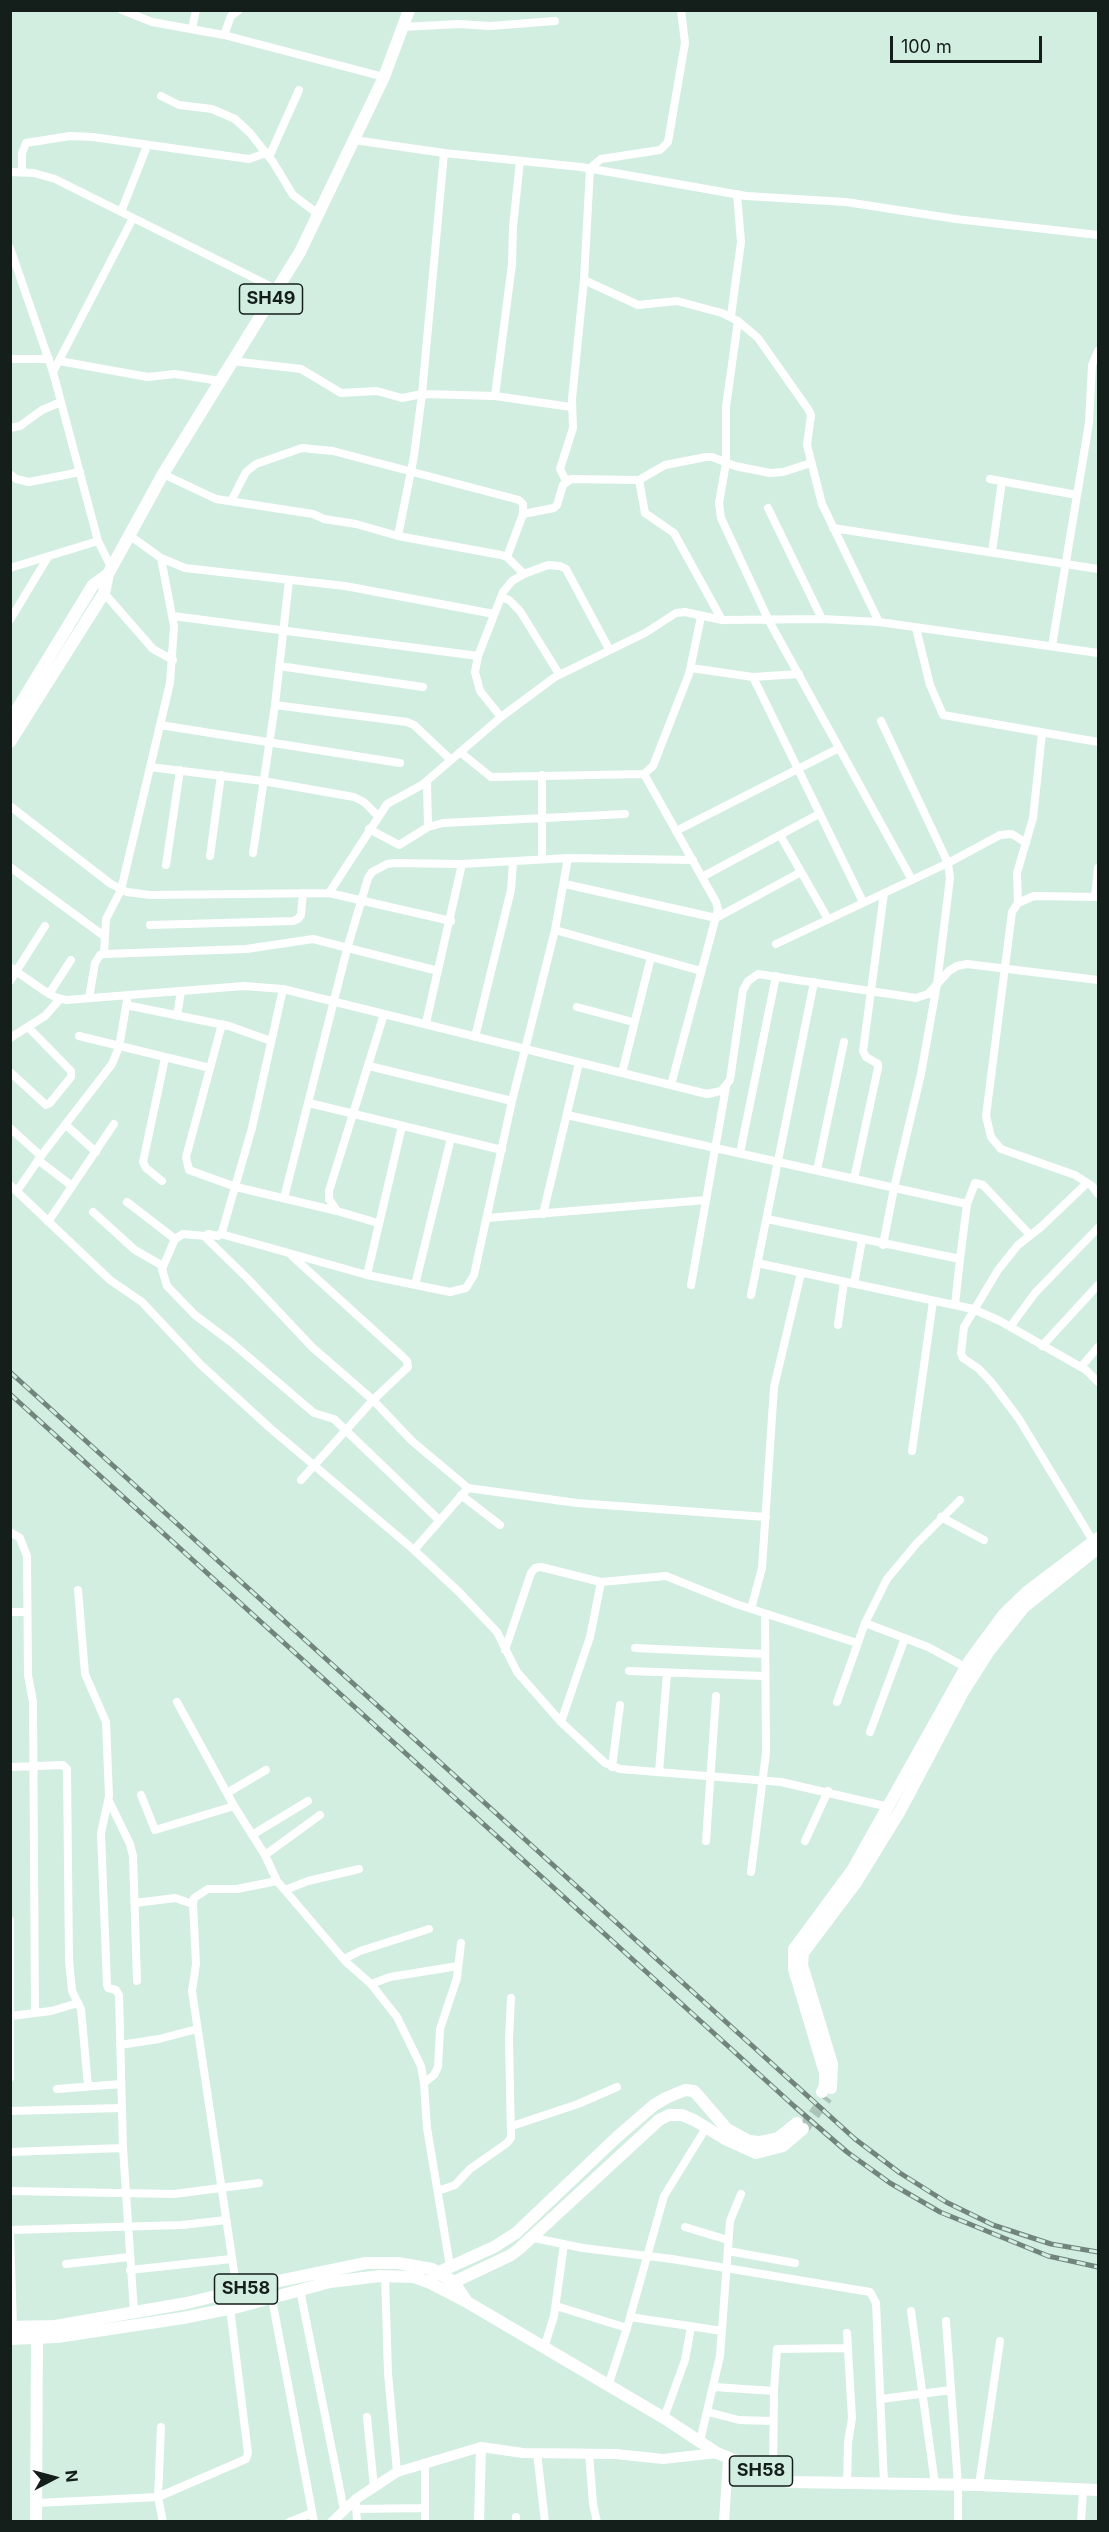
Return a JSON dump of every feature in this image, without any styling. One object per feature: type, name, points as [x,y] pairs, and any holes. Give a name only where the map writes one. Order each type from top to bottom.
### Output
[{"type":"main road","name":"SH49","points":[[10,742],[104,593],[110,571],[162,474],[300,252],[384,76],[409,10]]},
{"type":"main road","name":"SH49","points":[[10,721],[93,585],[110,571]]},
{"type":"main road","points":[[1097,1542],[1024,1607],[989,1651],[963,1692],[900,1811],[861,1875],[803,1953],[802,1965],[832,2064],[833,2080],[824,2095],[825,2073],[794,1968],[794,1949],[853,1869],[965,1667],[1004,1614],[1028,1591],[1097,1542]]},
{"type":"main road","points":[[428,2282],[445,2269],[494,2247],[516,2233],[654,2105],[685,2090],[694,2091],[727,2129],[749,2141],[759,2142],[778,2138],[800,2126],[783,2146],[756,2153],[748,2151],[682,2115],[669,2115],[659,2120],[511,2255],[454,2282],[444,2291]]},
{"type":"main road","name":"SH58","points":[[11,2331],[55,2326],[188,2303],[366,2263],[423,2265],[445,2269],[467,2302]]},
{"type":"main road","name":"SH58","points":[[11,2331],[37,2338],[166,2320],[230,2308],[330,2282],[385,2276],[414,2277],[467,2302],[664,2418],[723,2456],[789,2482],[979,2485],[1098,2490]]},
{"type":"main road","points":[[36,2522],[37,2338]]},
{"type":"street","points":[[122,10],[148,20],[224,35],[384,76]]},
{"type":"street","points":[[148,20],[150,10]]},
{"type":"street","points":[[192,29],[196,10]]},
{"type":"street","points":[[224,35],[231,16],[239,10]]},
{"type":"street","points":[[566,481],[560,469],[572,434],[571,407],[584,280],[590,168],[601,159],[660,150],[668,142],[685,43],[681,10]]},
{"type":"street","points":[[403,27],[458,24],[490,26],[555,21]]},
{"type":"street","points":[[267,155],[299,90]]},
{"type":"street","points":[[160,96],[179,105],[204,107],[228,115],[250,133],[293,195],[318,214]]},
{"type":"street","points":[[22,172],[23,148],[32,141],[82,137],[249,159],[267,155]]},
{"type":"street","points":[[354,140],[444,153],[590,168],[738,194],[846,202],[956,219],[1098,235]]},
{"type":"street","points":[[121,212],[147,146]]},
{"type":"street","points":[[398,537],[411,472],[422,394],[444,153]]},
{"type":"street","points":[[495,396],[512,264],[513,227],[520,161]]},
{"type":"street","points":[[10,172],[46,176],[276,290]]},
{"type":"street","points":[[738,194],[741,242],[726,407],[726,463],[719,503],[721,518],[769,621],[912,880]]},
{"type":"street","points":[[53,372],[133,218]]},
{"type":"street","points":[[12,254],[49,359],[98,541],[110,571]]},
{"type":"street","points":[[584,280],[638,305],[677,301],[734,318],[758,338],[811,416],[807,445],[822,504],[879,622]]},
{"type":"street","points":[[1053,646],[1089,423],[1092,365],[1098,351]]},
{"type":"street","points":[[10,359],[49,359]]},
{"type":"street","points":[[58,361],[148,377],[175,374],[220,381]]},
{"type":"street","points":[[232,361],[301,369],[341,393],[377,391],[402,398],[422,394],[495,396],[571,407]]},
{"type":"street","points":[[10,428],[20,426],[42,410],[61,402]]},
{"type":"street","points":[[231,501],[250,467],[296,449],[333,452],[519,500],[523,504],[523,514],[507,557]]},
{"type":"street","points":[[566,481],[639,480],[671,463],[712,457],[735,466],[776,473],[811,463]]},
{"type":"street","points":[[10,474],[16,479],[29,482],[80,472]]},
{"type":"street","points":[[162,474],[206,496],[313,514],[324,519],[356,524],[398,537],[507,557],[524,574]]},
{"type":"street","points":[[990,479],[1077,495]]},
{"type":"street","points":[[639,480],[645,513],[674,534],[722,620]]},
{"type":"street","points":[[523,514],[554,508],[566,481]]},
{"type":"street","points":[[992,552],[1002,481]]},
{"type":"street","points":[[768,508],[822,619]]},
{"type":"street","points":[[833,528],[1098,569]]},
{"type":"street","points":[[129,535],[161,558],[185,568],[345,586],[494,614]]},
{"type":"street","points":[[10,568],[98,541]]},
{"type":"street","points":[[10,620],[48,557]]},
{"type":"street","points":[[105,954],[106,919],[121,890],[170,684],[173,660],[172,616],[161,558]]},
{"type":"street","points":[[501,717],[480,691],[475,672],[478,656],[507,585],[524,574],[548,566],[560,566],[566,569],[609,649]]},
{"type":"street","points":[[253,853],[289,579]]},
{"type":"street","points":[[104,593],[153,649],[173,660]]},
{"type":"street","points":[[501,597],[509,600],[520,611],[559,674]]},
{"type":"street","points":[[329,893],[369,829],[394,798],[427,781],[501,717],[559,674],[645,633],[671,614],[685,612],[722,620],[822,619],[879,622],[1098,653]]},
{"type":"street","points":[[172,616],[478,656]]},
{"type":"street","points":[[460,752],[491,777],[645,774],[652,766],[691,668],[701,617]]},
{"type":"street","points":[[916,628],[930,685],[943,715],[1098,742]]},
{"type":"street","points":[[279,666],[423,687]]},
{"type":"street","points":[[691,668],[753,677],[799,674]]},
{"type":"street","points":[[753,677],[863,902]]},
{"type":"street","points":[[274,705],[407,722],[414,725],[451,760]]},
{"type":"street","points":[[881,721],[948,862],[950,878],[937,984],[921,1074],[883,1245]]},
{"type":"street","points":[[160,725],[400,763]]},
{"type":"street","points":[[1042,733],[1033,818],[1017,873],[1018,903],[1009,921],[986,1116],[995,1144],[1007,1152],[1066,1171],[1092,1185],[1098,1194]]},
{"type":"street","points":[[676,831],[839,748]]},
{"type":"street","points":[[150,767],[263,781],[354,797],[364,802],[378,816]]},
{"type":"street","points":[[166,865],[180,770]]},
{"type":"street","points":[[645,774],[716,902],[716,918],[671,1085]]},
{"type":"street","points":[[542,775],[542,859]]},
{"type":"street","points":[[210,856],[220,776]]},
{"type":"street","points":[[427,781],[428,828]]},
{"type":"street","points":[[10,806],[121,890],[150,895],[329,893],[451,921]]},
{"type":"street","points":[[369,829],[399,845],[428,828],[443,823],[625,814]]},
{"type":"street","points":[[702,877],[819,814]]},
{"type":"street","points":[[776,944],[1007,833],[1026,843]]},
{"type":"street","points":[[780,835],[828,920]]},
{"type":"street","points":[[284,1198],[347,949],[368,878],[372,872],[387,864],[462,864],[568,858],[693,860]]},
{"type":"street","points":[[439,1520],[334,1419],[314,1413],[231,1342],[195,1315],[167,1286],[162,1276],[163,1266],[175,1239],[183,1234],[206,1236],[221,1234],[367,1275],[450,1292],[465,1288],[474,1275],[512,1101],[555,930],[568,858]]},
{"type":"street","points":[[475,1037],[511,890],[513,862]]},
{"type":"street","points":[[426,1023],[451,921],[462,864]]},
{"type":"street","points":[[10,867],[104,936]]},
{"type":"street","points":[[1018,903],[1034,896],[1096,897],[1098,868]]},
{"type":"street","points":[[565,884],[716,918],[801,872]]},
{"type":"street","points":[[150,925],[293,921],[301,915],[303,893]]},
{"type":"street","points":[[854,1179],[878,1068],[863,1051],[884,893]]},
{"type":"street","points":[[10,981],[14,970],[45,926]]},
{"type":"street","points":[[555,930],[701,971]]},
{"type":"street","points":[[89,998],[95,963],[100,955],[105,954],[246,949],[313,939],[438,971]]},
{"type":"street","points":[[622,1073],[651,957]]},
{"type":"street","points":[[50,994],[71,960]]},
{"type":"street","points":[[691,1285],[726,1087],[730,1080],[745,985],[753,976],[776,976],[916,998],[928,994],[949,971],[957,966],[1005,968],[1098,980]]},
{"type":"street","points":[[14,970],[60,999],[244,986],[283,989],[707,1094],[715,1094],[726,1087]]},
{"type":"street","points":[[740,1153],[776,976]]},
{"type":"street","points":[[751,1295],[814,982]]},
{"type":"street","points":[[221,1234],[252,1128],[283,989]]},
{"type":"street","points":[[177,1016],[181,991]]},
{"type":"street","points":[[128,995],[119,1047],[112,1064],[14,1188],[110,1280],[142,1302],[201,1365],[270,1428],[315,1464],[459,1592],[493,1628],[517,1672],[561,1722],[612,1767],[763,1780],[828,1791],[889,1807]]},
{"type":"street","points":[[10,1038],[49,1012],[60,999]]},
{"type":"street","points":[[126,1005],[222,1024],[271,1041]]},
{"type":"street","points":[[577,1007],[633,1022]]},
{"type":"street","points":[[337,1211],[329,1199],[329,1191],[384,1014]]},
{"type":"street","points":[[222,1024],[186,1164],[189,1170],[236,1187],[378,1223]]},
{"type":"street","points":[[10,1072],[46,1105],[71,1077],[71,1071],[28,1027]]},
{"type":"street","points":[[79,1036],[210,1068]]},
{"type":"street","points":[[817,1170],[844,1042]]},
{"type":"street","points":[[162,1181],[146,1168],[143,1162],[165,1058]]},
{"type":"street","points":[[543,1214],[579,1063]]},
{"type":"street","points":[[369,1066],[512,1101]]},
{"type":"street","points":[[309,1104],[502,1150]]},
{"type":"street","points":[[567,1115],[967,1204]]},
{"type":"street","points":[[48,1222],[114,1124]]},
{"type":"street","points":[[66,1125],[96,1152]]},
{"type":"street","points":[[367,1275],[402,1126]]},
{"type":"street","points":[[10,1128],[39,1158],[72,1186]]},
{"type":"street","points":[[415,1285],[451,1138]]},
{"type":"street","points":[[955,1305],[967,1204],[972,1186],[979,1182],[1030,1236]]},
{"type":"street","points":[[1092,1185],[1018,1245],[998,1270],[964,1327],[961,1353],[963,1358],[979,1370],[1019,1419],[1097,1542]]},
{"type":"street","points":[[487,1218],[706,1200]]},
{"type":"street","points":[[127,1202],[175,1239]]},
{"type":"street","points":[[93,1212],[135,1250],[163,1266]]},
{"type":"street","points":[[767,1219],[883,1245],[960,1259]]},
{"type":"street","points":[[1010,1327],[1035,1293],[1098,1227]]},
{"type":"street","points":[[206,1236],[312,1347],[373,1400],[412,1441],[500,1525]]},
{"type":"street","points":[[854,1284],[862,1240]]},
{"type":"street","points":[[290,1254],[407,1361],[408,1367],[373,1400],[302,1480]]},
{"type":"street","points":[[757,1263],[973,1309],[1081,1367],[1098,1382]]},
{"type":"street","points":[[751,1610],[761,1575],[774,1387],[801,1273]]},
{"type":"street","points":[[838,1325],[844,1282]]},
{"type":"street","points":[[1042,1346],[1098,1285]]},
{"type":"street","points":[[912,1451],[933,1300]]},
{"type":"street","points":[[1081,1367],[1098,1347]]},
{"type":"street","points":[[414,1550],[465,1492]]},
{"type":"street","points":[[465,1492],[766,1518]]},
{"type":"street","points":[[837,1702],[865,1623],[887,1579],[941,1517],[960,1500]]},
{"type":"street","points":[[941,1517],[984,1540]]},
{"type":"street","points":[[10,1532],[20,1538],[27,1556],[28,1675],[33,1702],[35,2013]]},
{"type":"street","points":[[505,1650],[535,1568],[541,1567],[601,1582],[666,1576],[751,1610],[857,1643]]},
{"type":"street","points":[[561,1722],[590,1637],[601,1582]]},
{"type":"street","points":[[78,1590],[85,1674],[106,1722],[109,1800],[101,1833],[107,1985],[119,1992],[121,2108],[134,2312]]},
{"type":"street","points":[[10,1612],[27,1612]]},
{"type":"street","points":[[752,1872],[766,1744],[765,1614]]},
{"type":"street","points":[[865,1623],[928,1647],[965,1667]]},
{"type":"street","points":[[870,1732],[905,1638]]},
{"type":"street","points":[[634,1648],[765,1654]]},
{"type":"street","points":[[629,1671],[764,1676]]},
{"type":"street","points":[[659,1772],[667,1673]]},
{"type":"street","points":[[706,1842],[716,1696]]},
{"type":"street","points":[[177,1702],[234,1806],[265,1855],[277,1881],[344,1959],[371,1984],[397,2017],[421,2066],[427,2128],[438,2191],[445,2269]]},
{"type":"street","points":[[612,1767],[620,1705]]},
{"type":"street","points":[[10,1767],[63,1765],[67,1769],[69,1960],[72,1991],[78,2003],[88,2086]]},
{"type":"street","points":[[227,1793],[266,1770]]},
{"type":"street","points":[[805,1841],[828,1791]]},
{"type":"street","points":[[141,1795],[155,1830],[234,1806]]},
{"type":"street","points":[[109,1800],[132,1850],[137,1981]]},
{"type":"street","points":[[252,1835],[308,1801]]},
{"type":"street","points":[[265,1855],[320,1815]]},
{"type":"street","points":[[285,1890],[308,1881],[359,1869]]},
{"type":"street","points":[[237,2291],[192,1991],[196,1964],[193,1904],[194,1898],[201,1891],[208,1889],[237,1889],[277,1881]]},
{"type":"street","points":[[135,1903],[175,1898],[193,1904]]},
{"type":"street","points":[[10,1920],[10,2078]]},
{"type":"street","points":[[344,1959],[360,1951],[429,1929]]},
{"type":"street","points":[[424,2083],[437,2072],[440,2029],[456,1984],[461,1943]]},
{"type":"street","points":[[371,1984],[390,1977],[458,1966]]},
{"type":"street","points":[[438,2191],[451,2188],[470,2169],[511,2138],[509,2039],[511,1998]]},
{"type":"street","points":[[11,2016],[78,2003]]},
{"type":"street","points":[[120,2045],[159,2039],[197,2029]]},
{"type":"street","points":[[57,2089],[121,2084]]},
{"type":"street","points":[[512,2126],[578,2104],[617,2087]]},
{"type":"street","points":[[10,2111],[121,2108]]},
{"type":"street","points":[[608,2386],[627,2328],[664,2196],[706,2128]]},
{"type":"street","points":[[10,2152],[123,2148]]},
{"type":"street","points":[[10,2191],[125,2191],[167,2194],[259,2183]]},
{"type":"street","points":[[700,2441],[714,2387],[722,2331],[730,2221],[741,2194]]},
{"type":"street","points":[[11,2331],[10,2232],[182,2225],[226,2220]]},
{"type":"street","points":[[685,2227],[728,2240]]},
{"type":"street","points":[[516,2233],[564,2244],[870,2292],[876,2303],[884,2483]]},
{"type":"street","points":[[544,2348],[556,2307],[564,2244]]},
{"type":"street","points":[[728,2251],[795,2263]]},
{"type":"street","points":[[66,2264],[129,2257]]},
{"type":"street","points":[[130,2270],[231,2259]]},
{"type":"street","points":[[385,2276],[388,2373],[397,2472]]},
{"type":"street","points":[[269,2283],[313,2517],[289,2522]]},
{"type":"street","points":[[300,2290],[344,2510]]},
{"type":"street","points":[[556,2307],[627,2328]]},
{"type":"street","points":[[37,2503],[158,2497],[246,2459],[248,2453],[230,2308]]},
{"type":"street","points":[[911,2311],[935,2484]]},
{"type":"street","points":[[630,2317],[722,2331]]},
{"type":"street","points":[[946,2321],[958,2485],[958,2522]]},
{"type":"street","points":[[664,2418],[685,2360],[691,2327]]},
{"type":"street","points":[[848,2333],[852,2418],[848,2450],[848,2483]]},
{"type":"street","points":[[979,2485],[1000,2341]]},
{"type":"street","points":[[773,2476],[777,2349],[782,2347],[848,2348]]},
{"type":"street","points":[[714,2387],[774,2391]]},
{"type":"street","points":[[881,2399],[951,2390]]},
{"type":"street","points":[[708,2412],[739,2420],[774,2421]]},
{"type":"street","points":[[367,2417],[374,2487]]},
{"type":"street","points":[[161,2427],[158,2497],[163,2522]]},
{"type":"street","points":[[332,2522],[344,2510],[356,2504],[374,2487],[397,2472],[481,2447],[663,2459],[723,2456],[723,2522]]},
{"type":"street","points":[[479,2522],[481,2447]]},
{"type":"street","points":[[537,2452],[545,2522]]},
{"type":"street","points":[[589,2453],[593,2504],[597,2522]]},
{"type":"street","points":[[425,2463],[425,2522]]},
{"type":"street","points":[[1081,2522],[1083,2490]]},
{"type":"street","points":[[356,2504],[425,2508]]},
{"type":"street","points":[[356,2504],[357,2522]]},
{"type":"tunnel","points":[[803,2129],[827,2097]]},
{"type":"railway","points":[[10,1372],[855,2139],[900,2173],[946,2202],[993,2225],[1051,2244],[1098,2252]]},
{"type":"railway","points":[[10,1394],[847,2152],[890,2183],[940,2212],[1048,2256],[1098,2267]]}]
